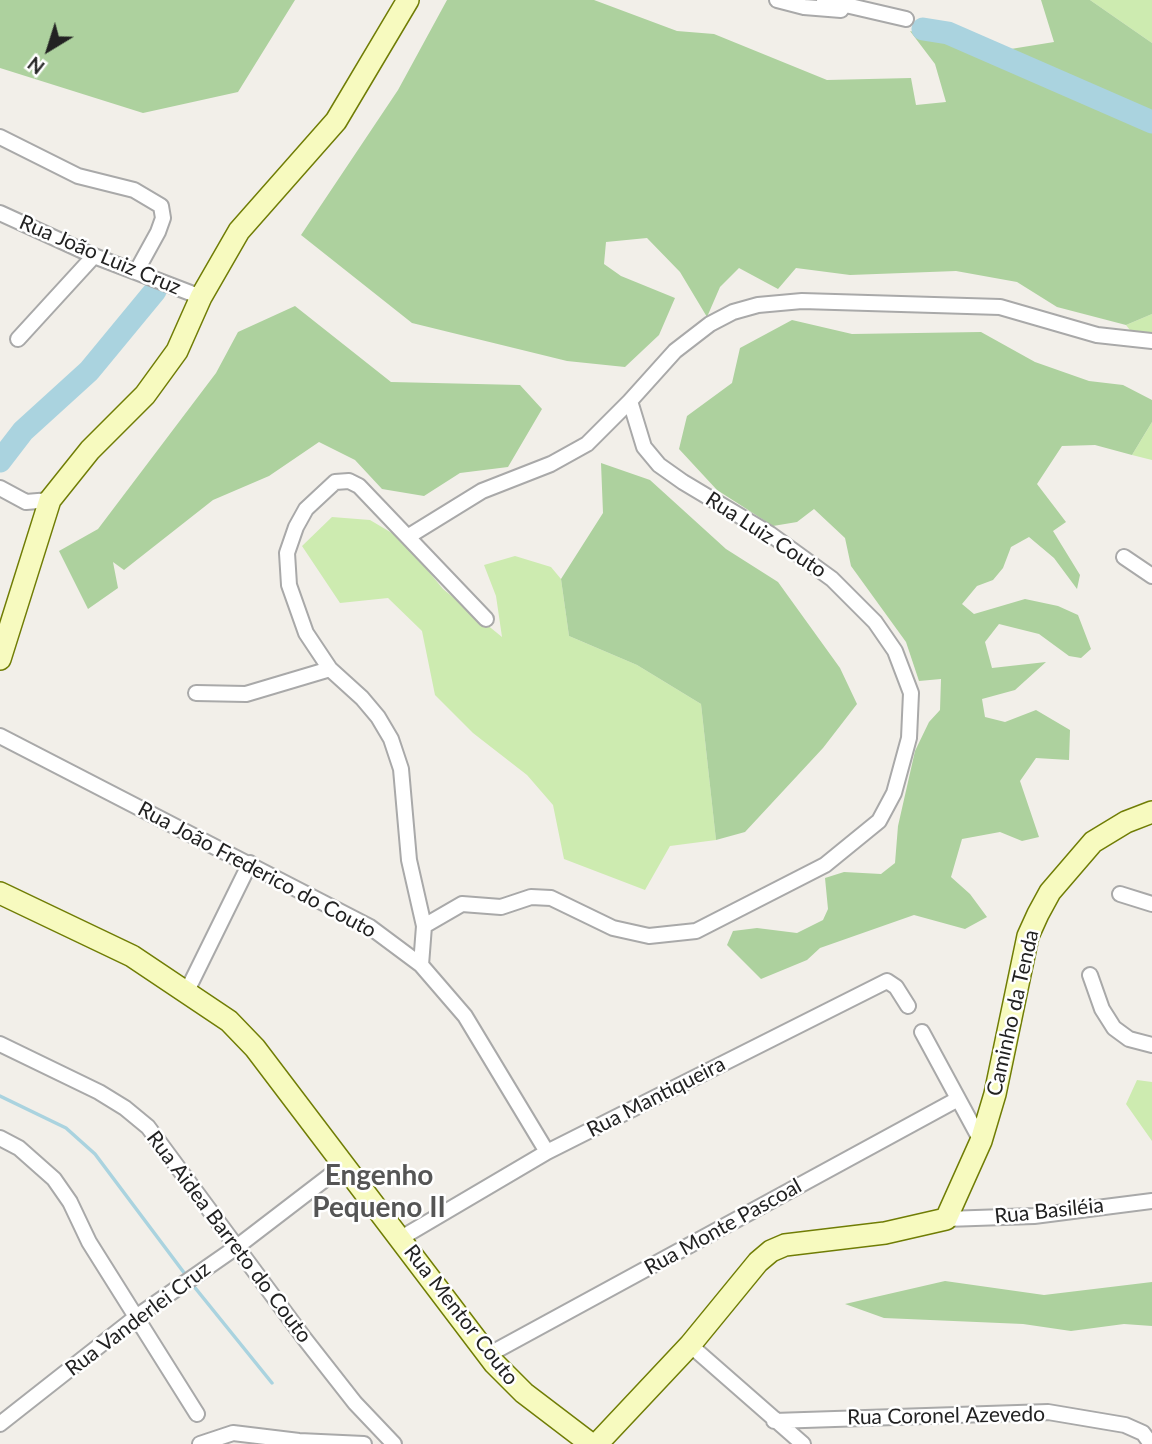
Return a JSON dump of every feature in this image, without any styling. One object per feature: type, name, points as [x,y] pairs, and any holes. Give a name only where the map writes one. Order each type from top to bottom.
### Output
[{"type":"street","points":[[0,659],[50,500],[90,450],[145,395],[177,351],[201,297],[239,232],[336,121],[395,27],[408,0]]},
{"type":"street","points":[[777,0],[833,11],[859,9]]},
{"type":"street","points":[[824,0],[906,19]]},
{"type":"street","points":[[0,137],[78,176],[134,190],[161,206],[163,218],[158,232],[136,272]]},
{"type":"street","name":"Rua João Luiz Cruz","points":[[0,213],[94,256],[201,297]]},
{"type":"street","points":[[18,339],[94,256]]},
{"type":"street","points":[[409,536],[482,491],[551,464],[587,444],[675,351],[710,324],[733,312],[758,305],[802,302],[1000,307],[1097,335],[1152,341]]},
{"type":"street","name":"Rua Luiz Couto","points":[[424,926],[461,904],[501,906],[531,897],[551,898],[613,928],[649,936],[696,931],[825,865],[879,821],[894,793],[909,738],[911,692],[895,651],[875,622],[832,579],[771,534],[659,465],[644,447],[630,401]]},
{"type":"street","points":[[421,965],[424,926],[410,860],[401,769],[391,739],[362,698],[330,669],[306,633],[289,586],[287,553],[306,509],[335,482],[349,481],[359,486],[486,619]]},
{"type":"street","points":[[0,488],[26,502],[50,500]]},
{"type":"street","points":[[1124,556],[1152,576]]},
{"type":"street","points":[[196,693],[246,694],[330,669]]},
{"type":"street","name":"Rua João Frederico do Couto","points":[[0,736],[370,927],[421,965],[465,1016],[547,1152]]},
{"type":"street","name":"Caminho da Tenda","points":[[946,1219],[981,1141],[998,1081],[1028,936],[1038,914],[1051,892],[1093,842],[1126,822],[1152,812]]},
{"type":"street","points":[[187,991],[250,863]]},
{"type":"street","name":"Rua Mentor Couto","points":[[0,893],[132,957],[229,1021],[255,1048],[345,1164],[488,1355],[524,1393],[591,1444]]},
{"type":"street","points":[[1120,894],[1152,904]]},
{"type":"street","points":[[1090,975],[1102,1009],[1114,1028],[1129,1039],[1152,1045]]},
{"type":"street","name":"Rua Mantiqueira","points":[[401,1238],[547,1152],[887,981],[896,987],[908,1006]]},
{"type":"street","points":[[922,1032],[981,1141]]},
{"type":"street","name":"Rua Aidea Barreto do Couto","points":[[0,1044],[125,1108],[148,1127],[347,1392],[394,1444]]},
{"type":"street","name":"Rua Monte Pascoal","points":[[488,1355],[958,1099]]},
{"type":"street","points":[[0,1138],[19,1148],[54,1179],[197,1414]]},
{"type":"street","name":"Rua Vanderlei Cruz","points":[[0,1424],[136,1317],[238,1246],[345,1164]]},
{"type":"street","name":"Rua Basiléia","points":[[946,1219],[1034,1216],[1152,1200]]},
{"type":"street","points":[[597,1444],[690,1345],[758,1262],[771,1251],[785,1245],[885,1233],[946,1219]]},
{"type":"street","points":[[690,1345],[803,1444]]},
{"type":"street","name":"Rua Coronel Azevedo","points":[[774,1421],[1048,1412],[1125,1425],[1143,1433],[1151,1444]]},
{"type":"street","points":[[200,1444],[233,1433],[299,1441],[364,1444]]},
{"type":"green space","points":[[0,0],[295,0],[238,92],[143,113],[0,68]]},
{"type":"green space","points":[[447,0],[594,0],[677,31],[714,34],[827,80],[911,78],[916,105],[946,102],[935,64],[910,31],[986,53],[1054,42],[1041,0],[1090,0],[1152,43],[1152,314],[1126,325],[1057,307],[1017,282],[956,271],[850,275],[796,268],[778,289],[739,268],[720,287],[707,317],[680,272],[647,238],[606,242],[604,264],[621,276],[675,298],[659,335],[625,367],[567,361],[412,323],[301,235],[398,90]]},
{"type":"green space","points":[[1090,0],[1152,0],[1152,43]]},
{"type":"green space","points":[[295,306],[391,382],[520,385],[542,409],[508,467],[460,473],[424,496],[382,489],[355,460],[319,442],[269,476],[213,500],[124,570],[113,562],[118,588],[88,609],[59,551],[98,529],[216,373],[238,332]]},
{"type":"green space","points":[[1152,314],[1152,336],[1133,334],[1126,325]]},
{"type":"green space","points":[[792,320],[852,334],[981,332],[1035,362],[1089,381],[1123,385],[1152,400],[1152,422],[1132,455],[1095,445],[1062,446],[1037,484],[1066,522],[1053,531],[1080,575],[1077,589],[1054,558],[1029,537],[1011,547],[1003,568],[993,580],[977,586],[962,604],[974,614],[1025,599],[1058,606],[1078,615],[1091,649],[1081,658],[1069,656],[1039,634],[999,624],[985,642],[992,668],[1046,662],[1015,690],[982,699],[985,717],[1005,722],[1036,710],[1070,730],[1069,760],[1036,758],[1020,781],[1039,837],[1022,841],[1000,832],[962,839],[951,877],[970,894],[987,917],[965,929],[914,915],[820,948],[807,960],[761,979],[727,945],[733,931],[757,928],[797,933],[823,920],[828,909],[825,878],[844,872],[881,874],[895,863],[898,826],[915,751],[929,722],[940,710],[941,679],[919,681],[906,642],[851,566],[845,538],[814,509],[797,522],[773,526],[717,490],[679,449],[687,416],[732,383],[740,348]]},
{"type":"green space","points":[[1152,422],[1152,460],[1132,455],[1146,432]]},
{"type":"green space","points":[[601,463],[650,480],[726,549],[778,582],[840,668],[857,704],[823,748],[745,832],[716,840],[701,704],[637,665],[569,636],[561,579],[603,513]]},
{"type":"green space","points":[[332,517],[370,520],[402,539],[443,589],[502,637],[496,596],[484,565],[515,556],[551,567],[561,579],[569,636],[637,665],[701,704],[716,840],[670,846],[645,890],[564,859],[553,805],[527,775],[473,733],[435,695],[422,631],[388,598],[340,603],[302,546]]},
{"type":"green space","points":[[1137,1080],[1152,1082],[1152,1141],[1126,1104]]},
{"type":"green space","points":[[945,1281],[1044,1295],[1152,1282],[1152,1326],[1124,1324],[1071,1331],[1023,1324],[884,1318],[845,1304]]},
{"type":"waterway","points":[[923,29],[948,33],[1152,122]]},
{"type":"waterway","points":[[0,461],[23,431],[89,371],[155,291]]},
{"type":"waterway","points":[[0,1096],[66,1128],[95,1154],[188,1278]]},
{"type":"waterway","points":[[192,1284],[272,1383]]},
{"type":"district","name":"Engenho Pequeno II","points":[[379,1192]]}]
